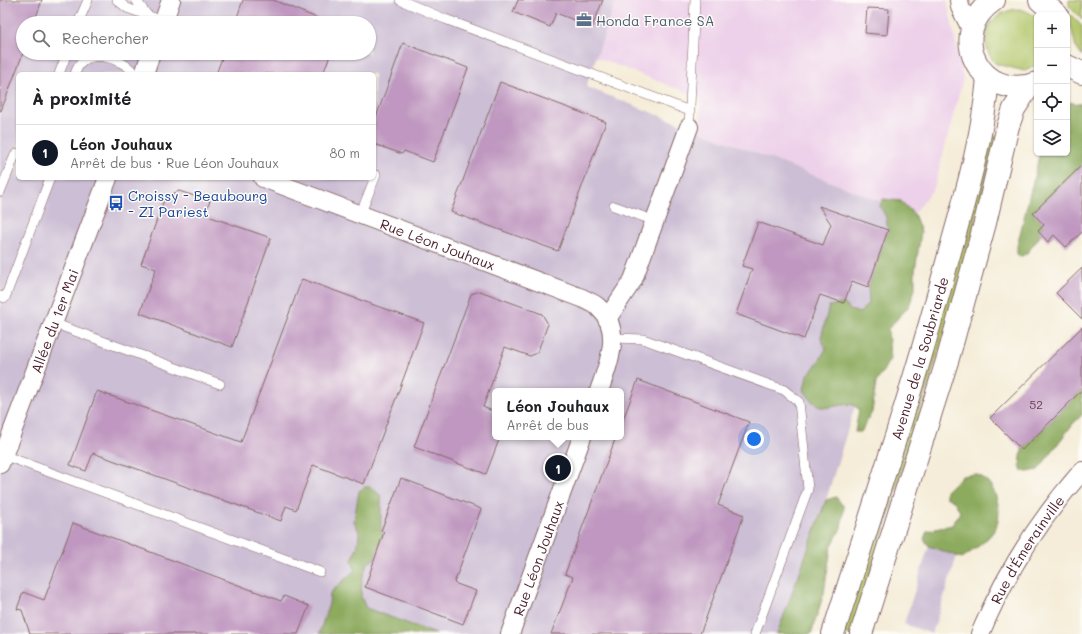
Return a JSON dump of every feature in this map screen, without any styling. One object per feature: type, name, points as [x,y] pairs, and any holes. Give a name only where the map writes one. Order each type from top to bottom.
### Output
[{"type":"street","points":[[165,16],[171,0]]},
{"type":"street","points":[[959,0],[963,13],[971,29]]},
{"type":"street","points":[[994,0],[980,11],[971,29],[970,43],[972,56],[978,68],[988,78],[1000,85],[1014,88],[1033,85]]},
{"type":"street","points":[[145,72],[149,60]]},
{"type":"street","points":[[1070,67],[1082,73]]},
{"type":"street","name":"Avenue de la Soubriarde","points":[[833,634],[938,298],[977,146],[984,112],[988,78]]},
{"type":"street","name":"Avenue de la Soubriarde","points":[[861,634],[948,358],[985,224],[1008,126],[1017,104],[1033,85]]},
{"type":"street","points":[[607,319],[633,280],[690,119]]},
{"type":"street","name":"Allée du 1er Mai","points":[[2,459],[107,180]]},
{"type":"street","name":"Rue Léon Jouhaux","points":[[268,180],[582,298],[598,306],[607,319],[614,338]]},
{"type":"street","points":[[600,388],[609,364],[614,338]]},
{"type":"street","name":"Rue Léon Jouhaux","points":[[510,634],[581,440]]},
{"type":"street","name":"Rue d'Émerainville","points":[[980,634],[1010,570],[1028,540],[1082,470]]},
{"type":"lane","points":[[81,16],[88,0]]},
{"type":"lane","points":[[117,0],[127,8],[147,15]]},
{"type":"lane","points":[[136,0],[147,15]]},
{"type":"lane","points":[[400,0],[690,119],[695,0]]},
{"type":"lane","points":[[60,72],[64,60]]},
{"type":"lane","points":[[76,72],[84,60]]},
{"type":"lane","points":[[114,60],[128,66],[133,72]]},
{"type":"lane","points":[[0,192],[16,154]]},
{"type":"lane","points":[[0,296],[5,298],[49,180]]},
{"type":"lane","points":[[360,215],[374,180]]},
{"type":"lane","points":[[614,206],[655,221]]},
{"type":"lane","points":[[53,323],[220,384]]},
{"type":"lane","points":[[614,338],[643,339],[784,390],[799,402],[808,489],[756,634]]},
{"type":"lane","points":[[2,459],[320,572]]},
{"type":"shaded area","points":[[0,0],[616,0],[586,87],[914,214],[826,500],[777,634],[0,634]]},
{"type":"shaded area","points":[[616,0],[947,0],[963,79],[934,188],[914,214],[700,131],[701,98],[596,57]]},
{"type":"shaded area","points":[[929,546],[957,556],[932,634],[904,624]]},
{"type":"green space","points":[[1069,0],[1082,0],[1082,20],[1069,6]]},
{"type":"green space","points":[[1019,9],[1034,15],[1034,66],[1025,71],[996,64],[986,46],[986,37],[992,21],[999,15],[1008,11]]},
{"type":"green space","points":[[1071,15],[1082,26],[1082,56],[1076,48]]},
{"type":"green space","points":[[1070,102],[1082,104],[1082,165],[1033,212],[1044,225],[1038,231],[1041,235],[1027,253],[1020,257],[1017,254],[1017,246],[1039,156],[1070,156]]},
{"type":"green space","points":[[989,135],[997,137],[961,279],[852,634],[843,634]]},
{"type":"green space","points":[[883,199],[901,201],[914,214],[921,232],[915,271],[915,289],[909,306],[888,329],[890,359],[876,383],[872,412],[861,432],[855,432],[859,409],[851,404],[824,408],[814,403],[804,390],[807,376],[818,363],[826,349],[821,338],[829,306],[844,303],[850,310],[860,313],[869,302],[868,287],[888,230],[886,217],[880,206]]},
{"type":"green space","points":[[1082,390],[1082,415],[1072,425],[1038,470],[1028,472],[1022,471],[1020,465],[1022,450]]},
{"type":"green space","points":[[975,474],[986,480],[994,491],[999,513],[993,532],[979,546],[962,558],[929,546],[924,539],[927,531],[952,525],[960,512],[955,502],[946,497],[946,491],[962,476]]},
{"type":"green space","points":[[365,487],[371,487],[381,496],[381,531],[384,532],[375,558],[367,564],[362,579],[361,597],[366,608],[436,634],[319,634],[329,604],[330,593],[355,570],[352,560],[358,545],[359,532],[354,521],[359,491]]},
{"type":"green space","points":[[836,497],[844,507],[841,528],[831,547],[824,593],[811,634],[777,634],[826,500]]},
{"type":"building","points":[[0,0],[42,0],[36,16],[16,16],[16,60],[20,60],[0,111]]},
{"type":"building","points":[[243,0],[273,0],[312,16],[237,16]]},
{"type":"building","name":"Honda France SA","points":[[518,0],[603,0],[592,27],[556,13],[550,27],[513,12]]},
{"type":"building","points":[[867,8],[889,9],[887,35],[865,33]]},
{"type":"building","points":[[403,43],[468,68],[433,162],[404,151],[402,154],[376,145],[376,117]]},
{"type":"building","points":[[221,60],[328,60],[324,72],[217,72]]},
{"type":"building","points":[[500,82],[606,122],[558,251],[451,212]]},
{"type":"building","points":[[1082,165],[1082,232],[1066,247],[1054,235],[1048,242],[1038,231],[1044,225],[1033,213]]},
{"type":"building","points":[[179,191],[210,201],[205,215],[271,238],[232,347],[140,313],[156,269],[141,264],[165,197]]},
{"type":"building","points":[[819,206],[888,230],[868,287],[852,281],[844,303],[820,295],[804,339],[736,314],[752,269],[742,266],[758,222],[823,245],[831,224]]},
{"type":"building","points":[[1082,268],[1082,319],[1056,293]]},
{"type":"building","points":[[302,279],[424,323],[364,484],[313,465],[296,510],[286,506],[281,521],[93,453],[86,471],[70,465],[97,391],[241,442]]},
{"type":"building","points":[[480,291],[542,314],[548,324],[537,353],[530,356],[505,347],[483,407],[492,411],[492,440],[499,440],[486,474],[414,447],[471,294]]},
{"type":"building","points":[[1082,327],[1082,390],[1022,450],[990,418]]},
{"type":"building","points":[[638,380],[749,422],[718,505],[744,515],[700,634],[551,634],[573,577],[565,574],[615,440],[624,440],[624,417]]},
{"type":"building","points":[[401,478],[481,509],[454,583],[476,591],[463,624],[365,587],[384,532],[381,531]]},
{"type":"building","points":[[73,523],[281,601],[284,596],[309,606],[298,634],[30,634],[22,610],[17,609],[23,592],[44,600]]},
{"type":"place","name":"Honda France SA","points":[[584,20]]},
{"type":"place","name":"Croissy - Beaubourg - ZI Pariest","points":[[116,203]]},
{"type":"place","name":"Léon Jouhaux","points":[[558,468]]}]
